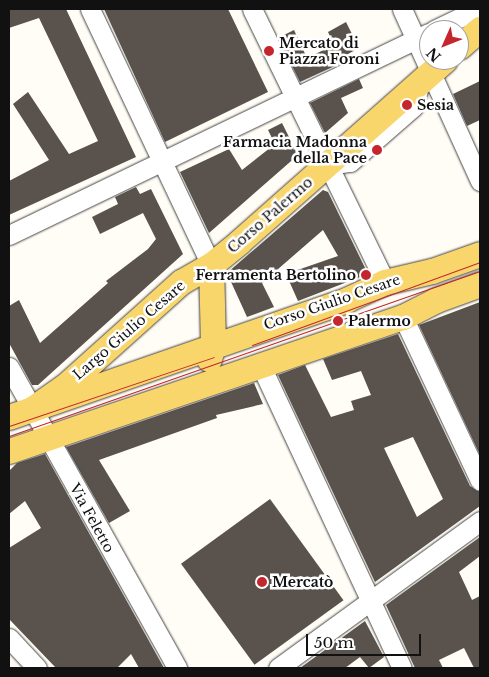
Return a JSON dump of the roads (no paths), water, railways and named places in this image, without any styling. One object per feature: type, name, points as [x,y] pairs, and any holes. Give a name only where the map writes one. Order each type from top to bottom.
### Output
[{"type":"main road","points":[[469,38],[480,29]]},
{"type":"main road","name":"Corso Palermo","points":[[211,265],[432,72]]},
{"type":"main road","name":"Corso Giulio Cesare","points":[[213,345],[346,300],[385,282],[432,271],[480,254]]},
{"type":"main road","points":[[210,383],[207,367],[213,345],[211,265]]},
{"type":"main road","name":"Largo Giulio Cesare","points":[[20,413],[65,386],[181,282],[211,265]]},
{"type":"main road","points":[[9,451],[402,318],[436,300],[480,284]]},
{"type":"main road","name":"Largo Giulio Cesare","points":[[20,413],[213,345]]},
{"type":"street","points":[[90,9],[211,265]]},
{"type":"street","points":[[252,9],[385,282]]},
{"type":"street","points":[[402,9],[419,31]]},
{"type":"street","points":[[455,20],[478,9]]},
{"type":"street","points":[[9,235],[419,38]]},
{"type":"street","points":[[432,72],[480,181]]},
{"type":"street","points":[[402,318],[480,481]]},
{"type":"street","points":[[261,366],[402,668]]},
{"type":"street","name":"Via Feletto","points":[[9,367],[20,413],[47,438],[177,668]]},
{"type":"street","points":[[278,668],[480,522]]},
{"type":"street","points":[[9,638],[37,668]]},
{"type":"tram line","points":[[252,345],[480,262]]},
{"type":"tram line","points":[[9,436],[480,271]]},
{"type":"tram line","points":[[9,426],[214,357]]},
{"type":"place","name":"Mercato di Piazza Foroni","points":[[269,51]]},
{"type":"place","name":"Sesia","points":[[407,105]]},
{"type":"place","name":"Farmacia Madonna della Pace","points":[[377,150]]},
{"type":"place","name":"Ferramenta Bertolino","points":[[366,275]]},
{"type":"place","name":"Palermo","points":[[338,321]]},
{"type":"place","name":"Mercatò","points":[[262,582]]}]
